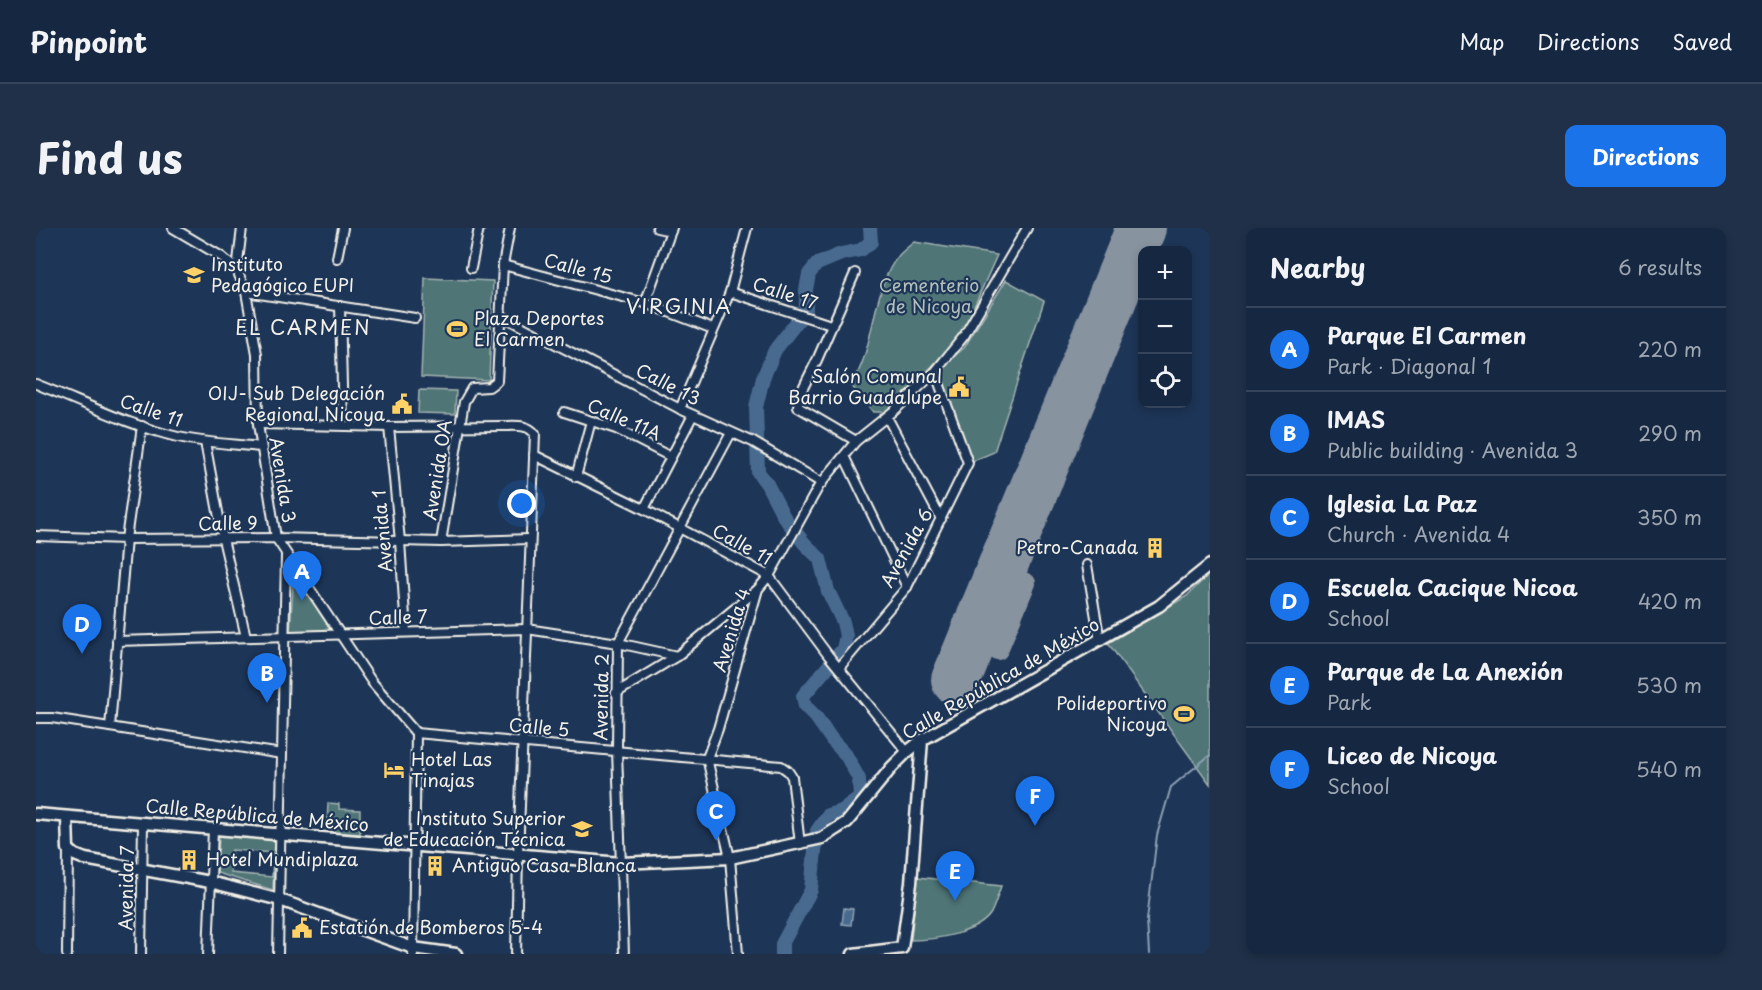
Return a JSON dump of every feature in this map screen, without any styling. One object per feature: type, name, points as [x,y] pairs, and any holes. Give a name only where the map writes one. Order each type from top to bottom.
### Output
[{"type":"main road","name":"Calle República de México","points":[[36,814],[621,863],[730,858],[805,843],[822,838],[848,822],[907,752],[922,740],[1159,606],[1210,565]]},
{"type":"main road","points":[[853,954],[902,951],[922,740]]},
{"type":"main road","points":[[67,817],[68,849],[85,860],[210,882],[280,900],[413,951],[456,954]]},
{"type":"street","points":[[173,228],[222,257],[237,270]]},
{"type":"street","name":"Avenida 3","points":[[242,228],[237,270],[246,292],[257,354],[258,424],[276,538],[372,682],[416,733]]},
{"type":"street","points":[[337,258],[343,228]]},
{"type":"street","points":[[471,268],[479,228]]},
{"type":"street","points":[[500,315],[502,265],[510,228]]},
{"type":"street","points":[[645,303],[672,230],[657,228]]},
{"type":"street","points":[[680,409],[730,292],[747,228]]},
{"type":"street","name":"Avenida 4","points":[[706,758],[718,729],[758,589],[769,576],[822,483],[856,441],[887,417],[935,372],[964,336],[1027,228]]},
{"type":"street","name":"Calle 15","points":[[502,265],[645,303],[713,329]]},
{"type":"street","points":[[855,273],[817,360],[798,396],[798,407],[856,441]]},
{"type":"street","points":[[246,292],[415,318]]},
{"type":"street","name":"Calle 17","points":[[730,292],[831,325]]},
{"type":"street","points":[[340,306],[343,425]]},
{"type":"street","name":"Avenida 0A","points":[[441,542],[464,402],[472,388],[489,387],[497,381],[500,315]]},
{"type":"street","name":"Calle 13","points":[[500,315],[680,409],[764,447],[822,483]]},
{"type":"street","name":"Avenida 6","points":[[837,666],[907,587],[968,463],[935,372]]},
{"type":"street","name":"Calle 11","points":[[36,384],[142,426],[177,437],[261,447]]},
{"type":"street","name":"Calle 11A","points":[[564,412],[616,429],[671,457]]},
{"type":"street","points":[[644,509],[693,415]]},
{"type":"street","points":[[887,417],[941,519]]},
{"type":"street","points":[[576,477],[591,421]]},
{"type":"street","points":[[258,424],[389,428],[523,426],[535,434],[529,539],[516,954]]},
{"type":"street","points":[[110,727],[126,539],[142,426]]},
{"type":"street","name":"Avenida 1","points":[[389,428],[406,632]]},
{"type":"street","name":"Avenida 2","points":[[624,954],[617,750],[618,643],[730,433]]},
{"type":"street","points":[[205,442],[223,539],[246,637]]},
{"type":"street","name":"Calle 11","points":[[534,455],[644,509],[769,576],[828,655],[907,752]]},
{"type":"street","points":[[844,456],[907,587]]},
{"type":"street","name":"Calle 9","points":[[36,536],[441,542],[529,539]]},
{"type":"street","points":[[278,954],[286,555]]},
{"type":"street","points":[[1088,565],[1100,641]]},
{"type":"street","points":[[616,693],[677,656],[758,589]]},
{"type":"street","name":"Calle 7","points":[[117,641],[527,629],[618,643],[677,656]]},
{"type":"street","points":[[36,718],[52,718],[282,754]]},
{"type":"street","points":[[413,951],[416,733]]},
{"type":"street","name":"Calle 5","points":[[416,733],[781,766],[792,777],[805,843]]},
{"type":"street","points":[[706,758],[730,858],[738,954]]},
{"type":"street","name":"Avenida 7","points":[[141,954],[143,823]]},
{"type":"street","points":[[208,954],[213,829]]},
{"type":"street","points":[[67,954],[68,849]]},
{"type":"green space","name":"Cementerio de Nicoya","points":[[914,242],[997,255],[961,336],[888,412],[873,412],[851,385],[865,354],[878,300],[891,267],[900,254]]},
{"type":"green space","name":"Plaza Deportes El Carmen","points":[[425,278],[493,281],[489,380],[421,377]]},
{"type":"green space","points":[[1006,280],[1044,301],[994,452],[968,463],[935,372],[964,348]]},
{"type":"green space","points":[[419,390],[456,391],[455,414],[418,413]]},
{"type":"green space","points":[[294,572],[330,629],[290,633]]},
{"type":"green space","name":"Polideportivo Nicoya","points":[[1210,573],[1210,784],[1108,643],[1187,596]]},
{"type":"green space","points":[[328,803],[339,804],[339,809],[360,810],[360,834],[332,832],[327,823]]},
{"type":"green space","points":[[219,836],[275,840],[273,890],[217,873]],"holes":[[[232,850],[273,853],[272,877],[231,873]]]},
{"type":"green space","points":[[917,877],[1001,886],[991,913],[976,926],[943,937],[911,940]]},
{"type":"water","points":[[844,908],[853,909],[851,925],[842,924]]},
{"type":"waterway","points":[[782,954],[782,944],[811,890],[817,831],[828,815],[842,811],[860,798],[859,779],[846,755],[805,706],[803,696],[843,649],[846,636],[843,622],[828,591],[820,559],[784,517],[758,472],[756,407],[763,378],[775,350],[806,310],[809,274],[817,264],[841,254],[861,250],[871,242],[870,228]]},
{"type":"waterway","points":[[1149,954],[1147,920],[1157,835],[1171,787],[1210,755]]},
{"type":"taxiway","points":[[973,639],[998,650],[1026,583],[1000,573]]},
{"type":"runway","points":[[956,680],[1141,228]]},
{"type":"place","name":"Instituto Pedagógico EUPI","points":[[194,275]]},
{"type":"place","name":"Plaza Deportes El Carmen","points":[[457,329]]},
{"type":"place","name":"Salón Comunal Barrio Guadalupe","points":[[959,387]]},
{"type":"place","name":"OIJ- Sub Delegación Regional Nicoya","points":[[402,404]]},
{"type":"place","name":"Petro-Canada","points":[[1155,548]]},
{"type":"place","name":"Parque El Carmen","points":[[302,601]]},
{"type":"place","name":"Escuela Cacique Nicoa","points":[[82,654]]},
{"type":"place","name":"IMAS","points":[[267,703]]},
{"type":"place","name":"Polideportivo Nicoya","points":[[1184,714]]},
{"type":"place","name":"Hotel Las Tinajas","points":[[394,770]]},
{"type":"place","name":"Liceo de Nicoya","points":[[1035,826]]},
{"type":"place","name":"Instituto Superior de Educación Técnica","points":[[582,829]]},
{"type":"place","name":"Iglesia La Paz","points":[[716,841]]},
{"type":"place","name":"Hotel Mundiplaza","points":[[189,860]]},
{"type":"place","name":"Antiguo Casa Blanca","points":[[435,866]]},
{"type":"place","name":"Parque de La Anexión","points":[[955,901]]},
{"type":"place","name":"Estatión de Bomberos 5-4","points":[[302,928]]},
{"type":"district","name":"VIRGINIA","points":[[679,307]]},
{"type":"district","name":"EL CARMEN","points":[[303,328]]}]
